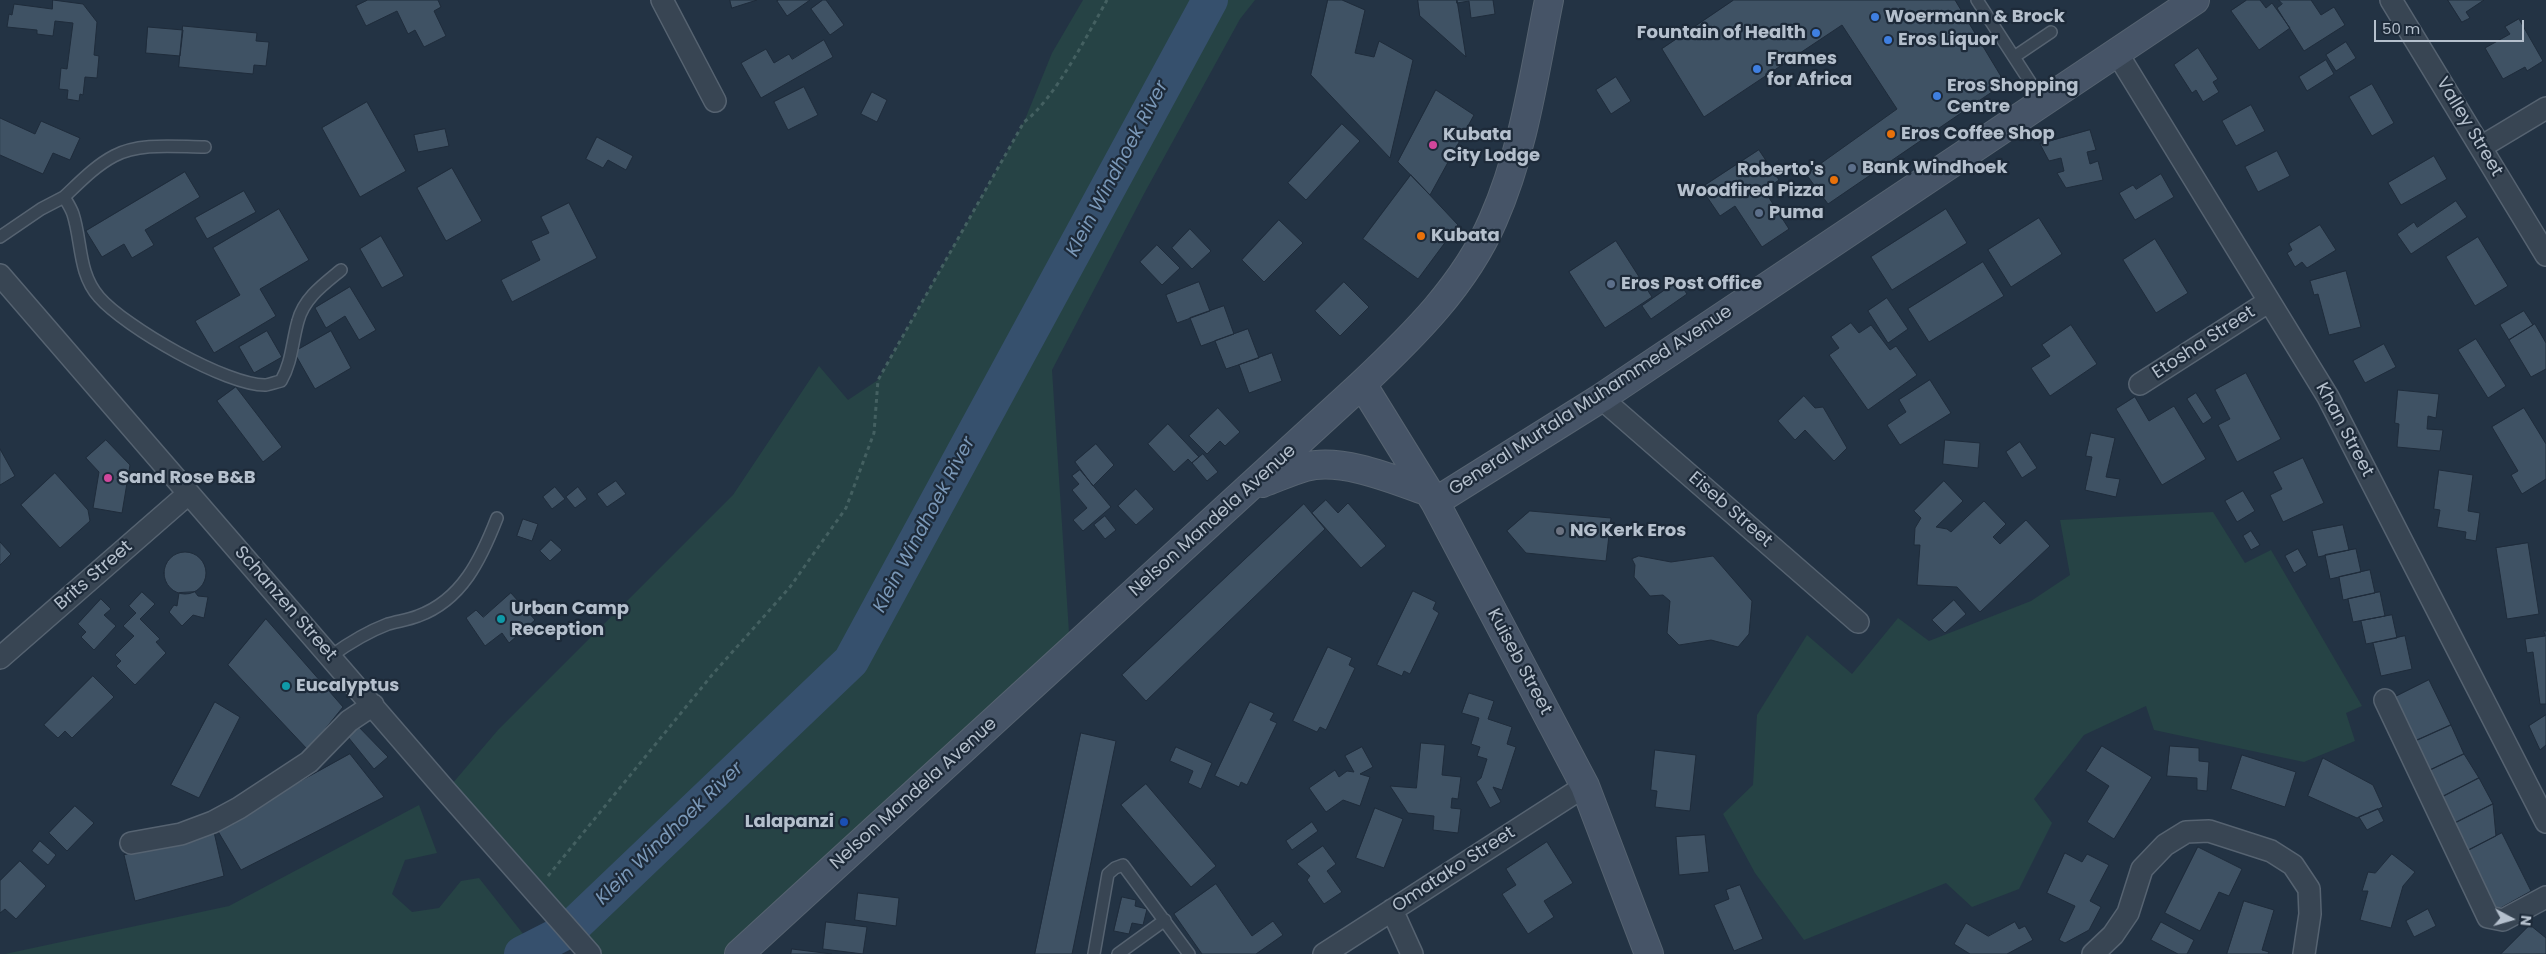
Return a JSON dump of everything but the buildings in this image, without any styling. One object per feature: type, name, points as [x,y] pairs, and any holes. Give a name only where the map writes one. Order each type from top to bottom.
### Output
[{"type":"street","points":[[662,0],[715,101]]},
{"type":"street","name":"Nelson Mandela Avenue","points":[[739,954],[1362,384],[1407,341],[1438,306],[1463,274],[1493,221],[1511,174],[1523,133],[1549,0]]},
{"type":"street","name":"General Murtala Muhammed Avenue","points":[[1432,497],[1601,398],[2195,0]]},
{"type":"street","name":"Valley Street","points":[[2391,0],[2546,255]]},
{"type":"street","name":"Khan Street","points":[[2117,53],[2328,398],[2546,822]]},
{"type":"street","points":[[2481,148],[2546,108]]},
{"type":"street","name":"Schanzen Street","points":[[0,275],[188,494],[590,954]]},
{"type":"street","name":"Etosha Street","points":[[2140,384],[2268,302]]},
{"type":"street","name":"Kuiseb Street","points":[[1362,384],[1432,497],[1585,786],[1649,954]]},
{"type":"street","name":"Eiseb Street","points":[[1601,398],[1858,622]]},
{"type":"street","points":[[1248,489],[1307,466],[1333,466],[1360,469],[1432,497]]},
{"type":"street","name":"Brits Street","points":[[0,658],[188,494]]},
{"type":"street","points":[[2385,700],[2488,918],[2503,920],[2546,897]]},
{"type":"street","points":[[131,843],[181,834],[213,822],[239,808],[309,762],[349,721],[373,705]]},
{"type":"street","name":"Omatako Street","points":[[1324,954],[1585,786]]},
{"type":"street","points":[[2093,954],[2113,935],[2128,913],[2142,869],[2165,845],[2186,832],[2209,831],[2271,851],[2293,865],[2309,889],[2310,914],[2304,954]]},
{"type":"street","points":[[1392,910],[1412,954]]},
{"type":"lane","points":[[1977,0],[2043,102]]},
{"type":"lane","points":[[2014,57],[2051,32]]},
{"type":"lane","points":[[0,236],[41,209],[64,197],[94,170],[116,155],[139,148],[206,147]]},
{"type":"lane","points":[[64,197],[73,213],[84,271],[99,297],[136,327],[194,362],[240,380],[266,385],[281,381],[289,367],[298,318],[314,293],[341,270]]},
{"type":"lane","points":[[331,656],[367,633],[418,616],[438,605],[454,592],[467,579],[483,555],[497,518]]},
{"type":"lane","points":[[1094,954],[1108,874],[1115,868],[1123,865],[1189,954]]},
{"type":"lane","points":[[1118,954],[1165,920]]},
{"type":"path","points":[[535,892],[712,676],[790,587],[846,508],[874,433],[878,380],[1024,122],[1036,113],[1078,50],[1107,0]]},
{"type":"green space","points":[[1083,0],[1255,0],[1240,19],[1145,192],[1052,370],[1070,648],[739,954],[590,954],[446,791],[498,730],[733,495],[819,366],[848,400],[878,380],[1024,122],[1052,53]]},
{"type":"green space","points":[[2213,512],[2245,563],[2271,550],[2362,706],[2346,713],[2355,741],[2304,762],[2154,730],[2146,706],[2084,735],[2034,799],[2052,823],[2019,889],[1972,907],[1946,883],[1804,940],[1755,873],[1723,814],[1753,785],[1757,715],[1807,635],[1852,674],[1898,618],[1929,641],[2031,601],[2070,575],[2060,520]]},
{"type":"green space","points":[[419,805],[437,853],[405,860],[392,894],[412,912],[439,908],[461,881],[479,878],[539,954],[5,954],[229,906]]},
{"type":"waterway","name":"Klein Windhoek River","points":[[522,954],[569,930],[851,661],[1210,0]]},
{"type":"place","name":"Woermann & Brock","points":[[1875,17]]},
{"type":"place","name":"Fountain of Health","points":[[1816,33]]},
{"type":"place","name":"Eros Liquor","points":[[1888,40]]},
{"type":"place","name":"Frames for Africa","points":[[1757,69]]},
{"type":"place","name":"Eros Shopping Centre","points":[[1937,96]]},
{"type":"place","name":"Eros Coffee Shop","points":[[1891,134]]},
{"type":"place","name":"Kubata City Lodge","points":[[1433,145]]},
{"type":"place","name":"Bank Windhoek","points":[[1852,168]]},
{"type":"place","name":"Roberto's Woodfired Pizza","points":[[1834,180]]},
{"type":"place","name":"Puma","points":[[1759,213]]},
{"type":"place","name":"Kubata","points":[[1421,236]]},
{"type":"place","name":"Eros Post Office","points":[[1611,284]]},
{"type":"place","name":"Sand Rose B&B","points":[[108,478]]},
{"type":"place","name":"NG Kerk Eros","points":[[1560,531]]},
{"type":"place","name":"Urban Camp Reception","points":[[501,619]]},
{"type":"place","name":"Eucalyptus","points":[[286,686]]},
{"type":"place","name":"Lalapanzi","points":[[844,822]]}]
